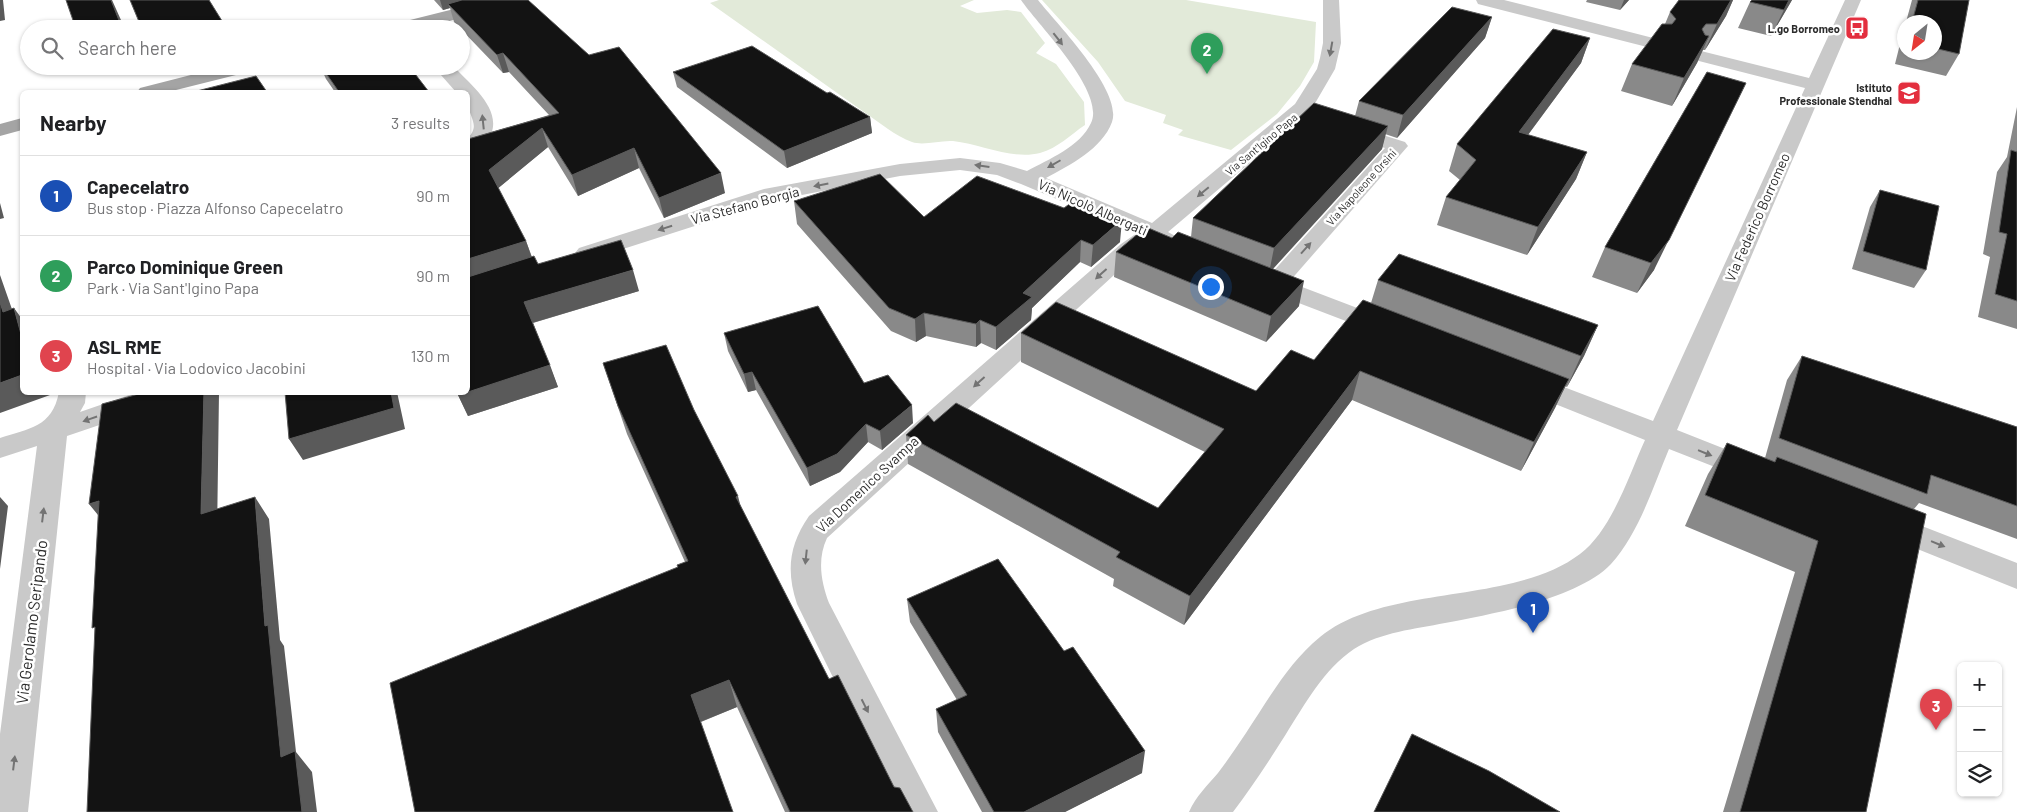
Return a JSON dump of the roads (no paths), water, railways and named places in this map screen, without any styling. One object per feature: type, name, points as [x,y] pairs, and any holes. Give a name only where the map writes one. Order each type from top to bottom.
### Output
[{"type":"main road","points":[[434,20],[510,0]]},
{"type":"main road","points":[[155,90],[214,75]]},
{"type":"main road","points":[[0,130],[20,125]]},
{"type":"street","points":[[1028,0],[1090,81],[1103,109],[1102,122],[1092,137],[1069,155],[1029,179]]},
{"type":"street","name":"Via Sant'Igino Papa","points":[[1153,233],[1298,114],[1308,101],[1326,69],[1332,43],[1331,0]]},
{"type":"street","points":[[1484,0],[1655,44]]},
{"type":"street","name":"Via Federico Borromeo","points":[[1254,750],[1314,662],[1344,638],[1364,628],[1386,621],[1533,588],[1557,580],[1591,564],[1608,546],[1619,528],[1853,0]]},
{"type":"street","points":[[1701,56],[1815,86]]},
{"type":"street","points":[[450,75],[464,90]]},
{"type":"street","points":[[470,97],[478,106],[485,124],[483,134],[470,146]]},
{"type":"street","name":"Via Napoleone Orsini","points":[[1274,285],[1398,146],[1298,114]]},
{"type":"street","name":"Via Stefano Borgia","points":[[563,261],[772,194],[900,170],[934,165],[975,165],[1000,169],[1029,179]]},
{"type":"street","name":"Via Nicolò Albergati","points":[[1029,179],[1139,225],[1170,244],[1203,257]]},
{"type":"street","name":"Via Domenico Svampa","points":[[919,812],[813,604],[806,580],[805,562],[809,539],[820,524],[886,465],[1129,249],[1153,233]]},
{"type":"street","points":[[1247,274],[1403,335]]},
{"type":"street","points":[[1505,374],[1776,481]]},
{"type":"street","points":[[53,432],[72,403],[72,395]]},
{"type":"street","points":[[0,448],[160,395]]},
{"type":"street","name":"Via Gerolamo Seripando","points":[[10,812],[53,432]]},
{"type":"street","points":[[1860,514],[2017,576]]},
{"type":"street","points":[[1208,812],[1229,789],[1254,750]]},
{"type":"street","points":[[1234,812],[1254,750]]},
{"type":"place","name":"L.go Borromeo","points":[[1857,28]]},
{"type":"place","name":"Parco Dominique Green","points":[[1207,74]]},
{"type":"place","name":"Istituto Professionale Stendhal","points":[[1909,93]]},
{"type":"place","name":"Capecelatro","points":[[1533,633]]},
{"type":"place","name":"ASL RME","points":[[1936,730]]}]
